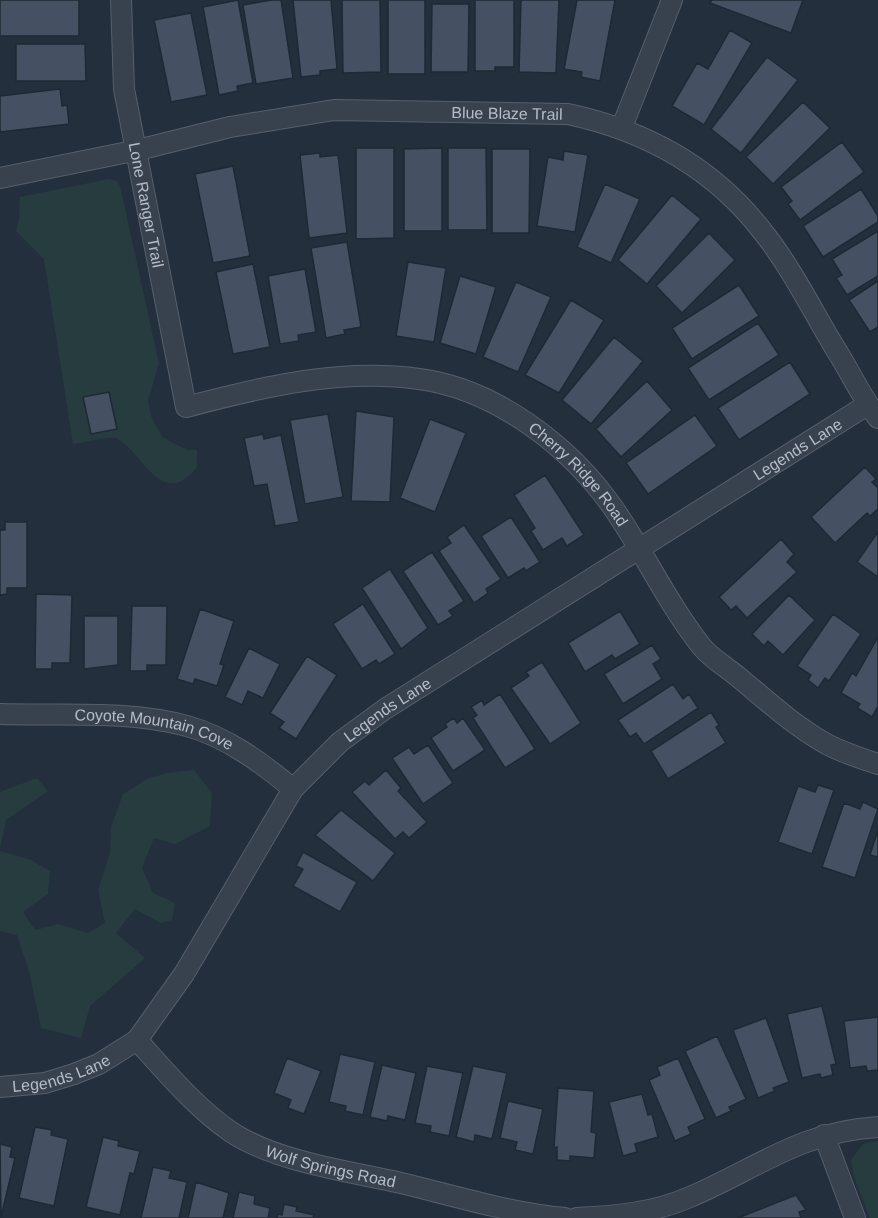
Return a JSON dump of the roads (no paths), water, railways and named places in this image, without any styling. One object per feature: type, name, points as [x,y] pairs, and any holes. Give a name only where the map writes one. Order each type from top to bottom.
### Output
[{"type":"street","name":"Lone Ranger Trail","points":[[121,0],[124,89],[138,150],[186,407]]},
{"type":"street","points":[[622,128],[672,0]]},
{"type":"street","name":"Blue Blaze Trail","points":[[0,178],[138,150],[230,127],[334,110],[568,114],[622,128],[674,153],[736,199],[764,233],[873,412]]},
{"type":"street","name":"Cherry Ridge Road","points":[[186,407],[252,390],[335,378],[420,379],[467,392],[503,409],[539,433],[575,462],[613,508],[704,649],[780,712],[824,742],[878,764]]},
{"type":"street","name":"Legends Lane","points":[[0,1088],[45,1083],[74,1074],[99,1064],[137,1040],[184,974],[293,789],[340,742],[385,709],[640,551],[873,412]]},
{"type":"street","name":"Coyote Mountain Cove","points":[[0,714],[124,717],[189,727],[259,761],[293,789]]},
{"type":"street","name":"Wolf Springs Road","points":[[137,1040],[209,1115],[233,1133],[252,1142],[289,1156],[331,1167],[510,1209],[565,1218]]},
{"type":"street","points":[[577,1218],[644,1212],[688,1198],[777,1152],[824,1135],[878,1127]]},
{"type":"street","points":[[824,1135],[855,1218]]}]
